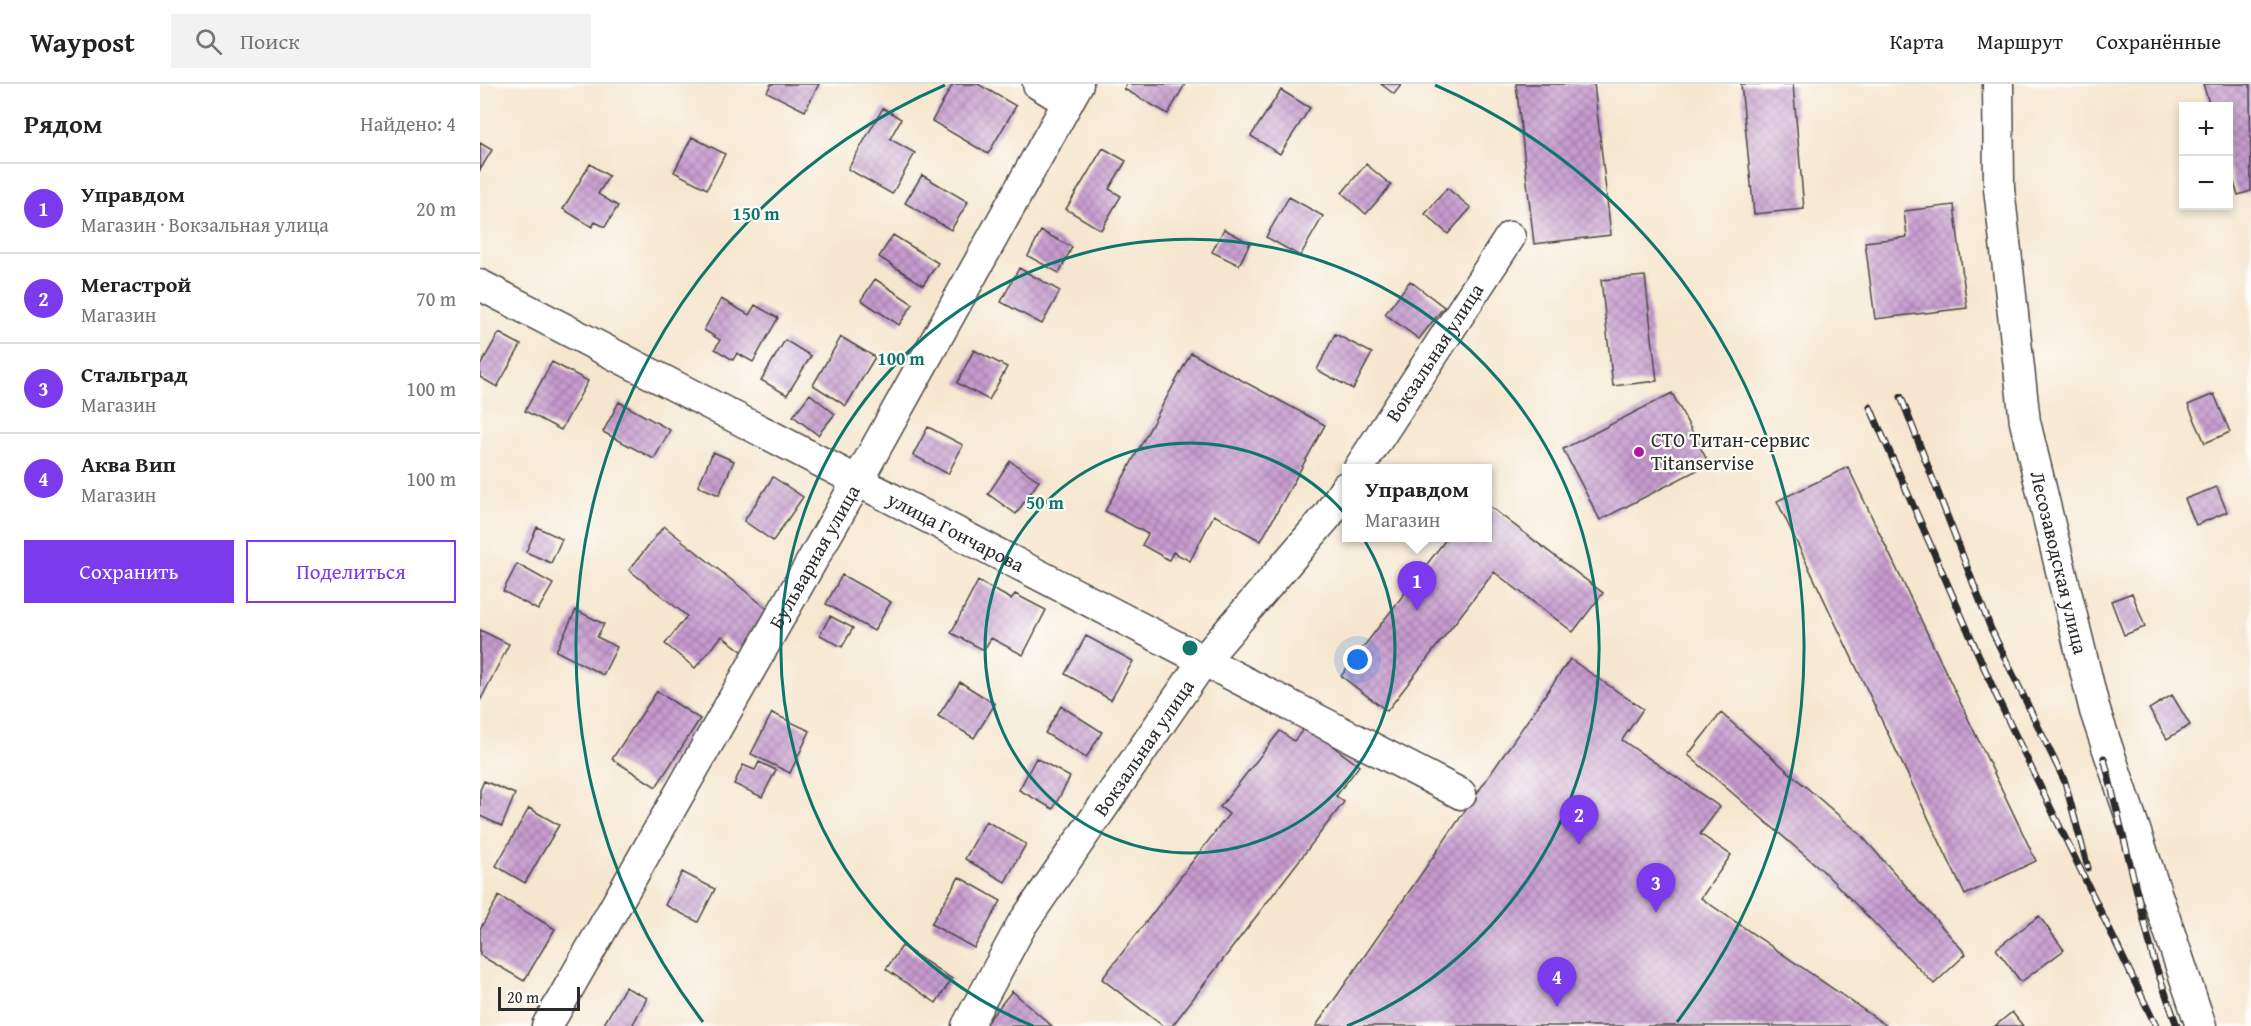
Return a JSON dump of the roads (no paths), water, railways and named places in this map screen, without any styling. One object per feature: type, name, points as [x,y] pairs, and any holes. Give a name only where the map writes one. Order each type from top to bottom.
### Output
[{"type":"street","points":[[1038,84],[1073,93]]},
{"type":"street","name":"Лесозаводская улица","points":[[1998,84],[1999,188],[2025,422],[2096,711],[2201,1026]]},
{"type":"street","name":"Бульварная улица","points":[[547,1026],[858,480],[1073,93]]},
{"type":"street","name":"Вокзальная улица","points":[[1362,464],[1510,237]]},
{"type":"street","name":"улица Гончарова","points":[[480,285],[1461,794]]},
{"type":"street","name":"Вокзальная улица","points":[[967,1026],[1021,926],[1204,660],[1328,515],[1342,494]]},
{"type":"railway","points":[[1901,397],[1991,629],[2065,782],[2088,868]]},
{"type":"railway","points":[[1870,407],[1997,697],[2156,1026]]},
{"type":"railway","points":[[2104,758],[2154,961],[2177,1026]]},
{"type":"place","name":"СТО Титан-сервис Titanservise","points":[[1639,452]]},
{"type":"place","name":"Управдом","points":[[1417,611]]},
{"type":"place","name":"Мегастрой","points":[[1579,845]]},
{"type":"place","name":"Стальград","points":[[1656,913]]},
{"type":"place","name":"Аква Вип","points":[[1557,1007]]}]
